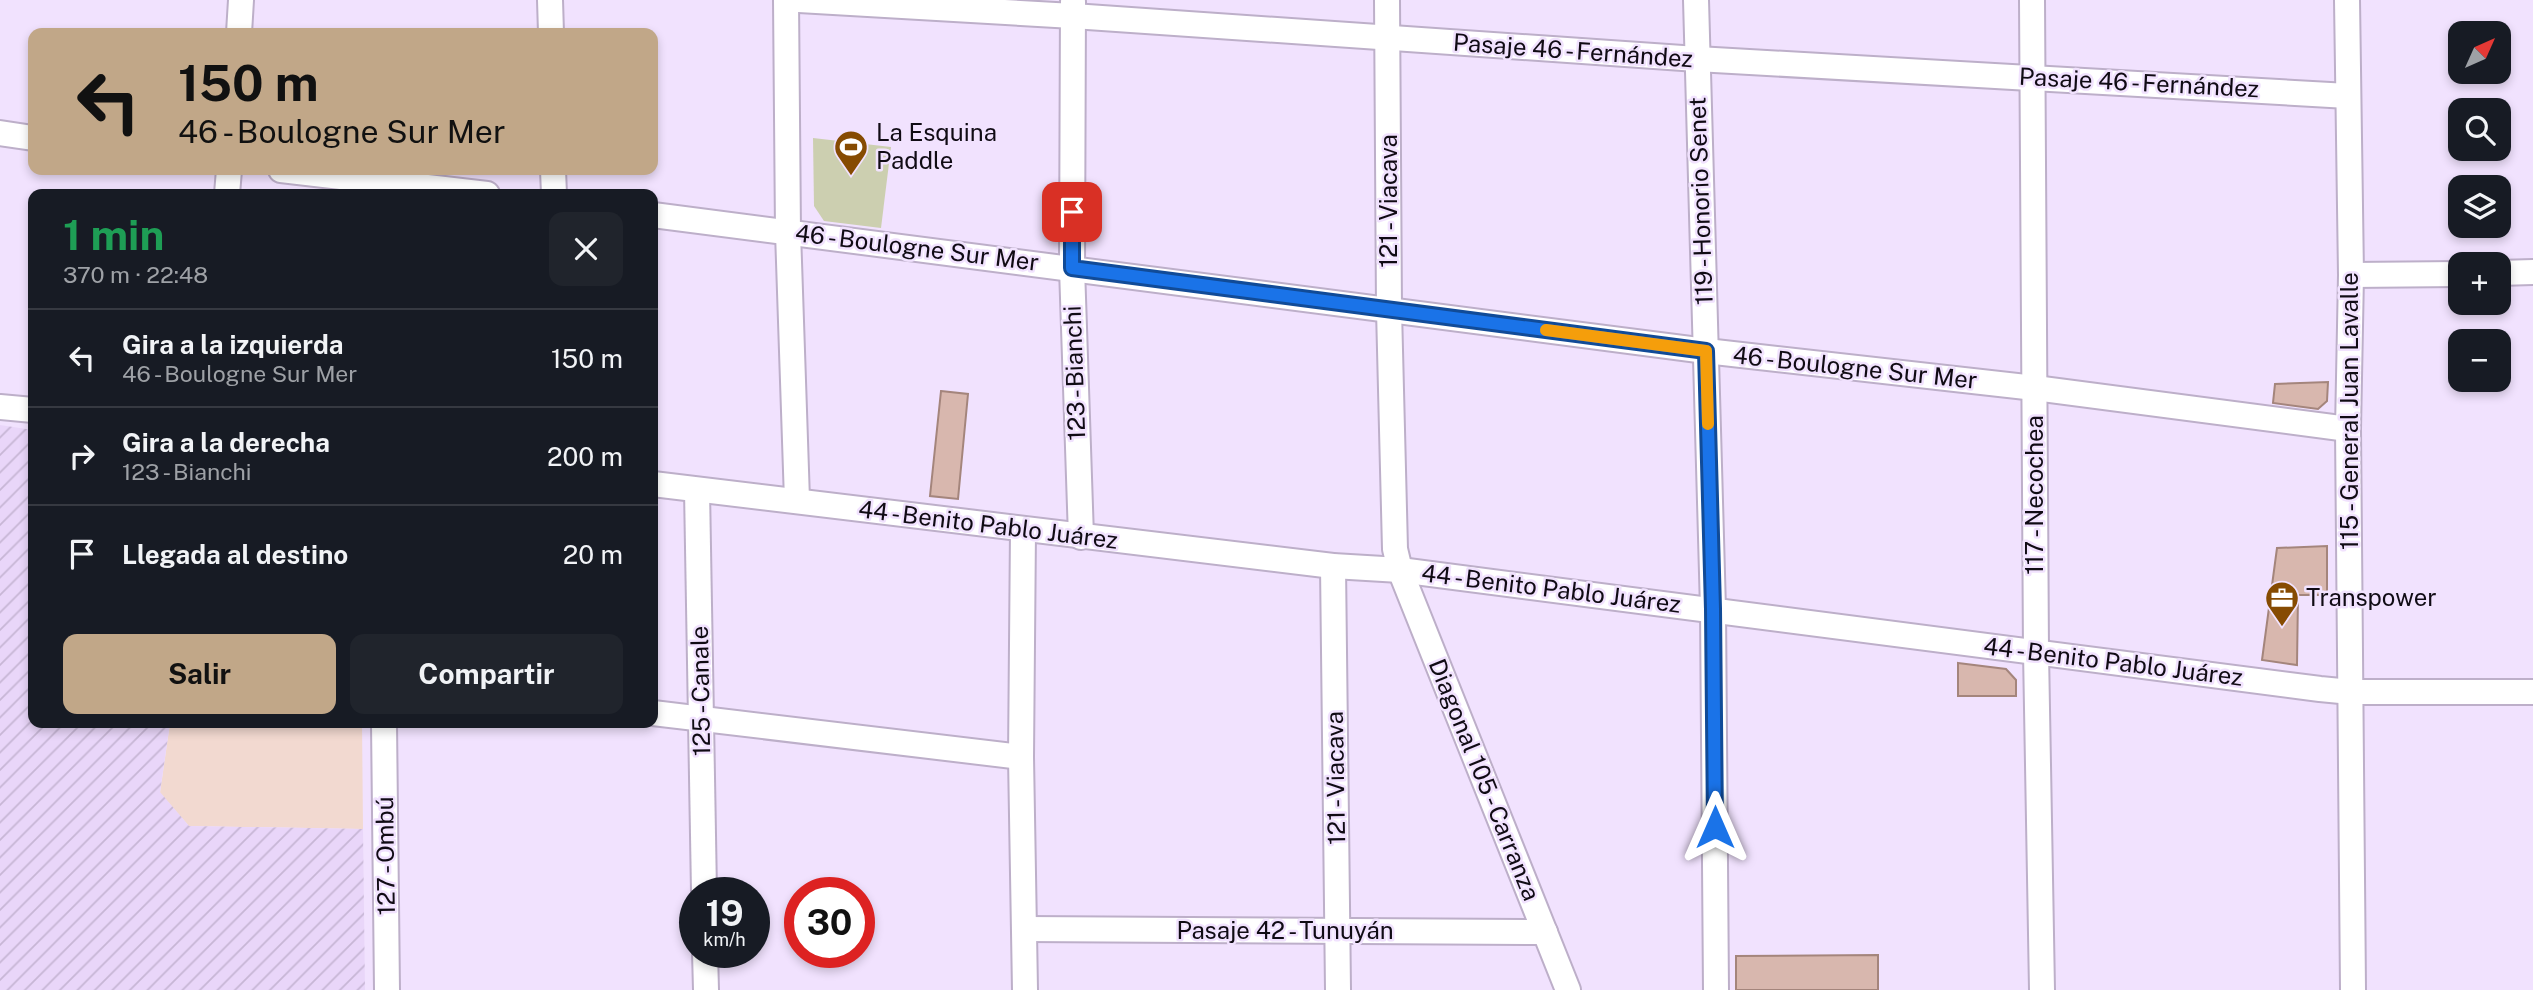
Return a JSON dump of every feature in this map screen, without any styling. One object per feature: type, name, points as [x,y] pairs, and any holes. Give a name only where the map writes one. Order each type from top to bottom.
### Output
[{"type":"street","points":[[239,28],[241,0]]},
{"type":"street","points":[[550,0],[551,28]]},
{"type":"street","points":[[786,0],[788,232],[797,500]]},
{"type":"street","name":"Pasaje 46 - Fernández","points":[[799,0],[1073,8],[1388,39],[2348,96]]},
{"type":"street","name":"121 - Viacava","points":[[1387,0],[1395,549],[1400,570]]},
{"type":"street","name":"119 - Honorio Senet","points":[[1696,0],[1713,609],[1716,990]]},
{"type":"street","name":"117 - Necochea","points":[[2032,0],[2036,652],[2042,990]]},
{"type":"street","name":"115 - General Juan Lavalle","points":[[2347,0],[2351,275],[2348,429],[2353,990]]},
{"type":"street","name":"123 - Bianchi","points":[[1073,8],[1072,268],[1081,537]]},
{"type":"street","points":[[0,133],[28,137]]},
{"type":"street","points":[[324,175],[444,189]]},
{"type":"street","name":"46 - Boulogne Sur Mer","points":[[658,216],[1706,351],[2035,388],[2348,429]]},
{"type":"street","points":[[2511,273],[2533,272]]},
{"type":"street","points":[[2351,275],[2448,274]]},
{"type":"street","points":[[0,407],[28,410]]},
{"type":"street","name":"44 - Benito Pablo Juárez","points":[[658,485],[1081,537],[1333,566],[1400,570],[2351,692],[2533,692]]},
{"type":"street","name":"125 - Canale","points":[[696,489],[705,877]]},
{"type":"street","points":[[1023,530],[1021,757],[1025,990]]},
{"type":"street","name":"121 - Viacava","points":[[1333,566],[1338,990]]},
{"type":"street","name":"Diagonal 105 - Carranza","points":[[1400,570],[1568,990]]},
{"type":"street","points":[[658,714],[1021,757]]},
{"type":"street","name":"127 - Ombú","points":[[384,728],[387,990]]},
{"type":"street","name":"Pasaje 42 - Tunuyán","points":[[1025,929],[1545,932]]},
{"type":"street","points":[[705,968],[706,990]]},
{"type":"shaded area","points":[[0,425],[28,429],[28,728],[169,728],[160,792],[189,826],[363,829],[365,990],[0,990]]},
{"type":"shaded area","points":[[169,728],[362,728],[363,829],[189,826],[160,793]]},
{"type":"green space","name":"La Esquina Paddle","points":[[813,138],[891,147],[881,228],[824,221],[814,206]]},
{"type":"building","points":[[2328,382],[2327,401],[2318,409],[2273,403],[2275,384]]},
{"type":"building","points":[[941,391],[968,394],[958,499],[930,496]]},
{"type":"building","points":[[2327,546],[2327,595],[2298,595],[2297,665],[2262,660],[2277,548]]},
{"type":"building","points":[[1958,663],[2006,669],[2016,680],[2016,696],[1958,696]]},
{"type":"building","points":[[1878,955],[1878,990],[1736,990],[1736,956]]},
{"type":"slow traffic","points":[[1546,330],[1706,351],[1708,424]]},
{"type":"place","name":"La Esquina Paddle","points":[[851,177]]},
{"type":"place","name":"Transpower","points":[[2282,628]]},
{"type":"route","points":[[1072,212],[1072,268],[1706,351],[1713,609],[1715,827]]}]
